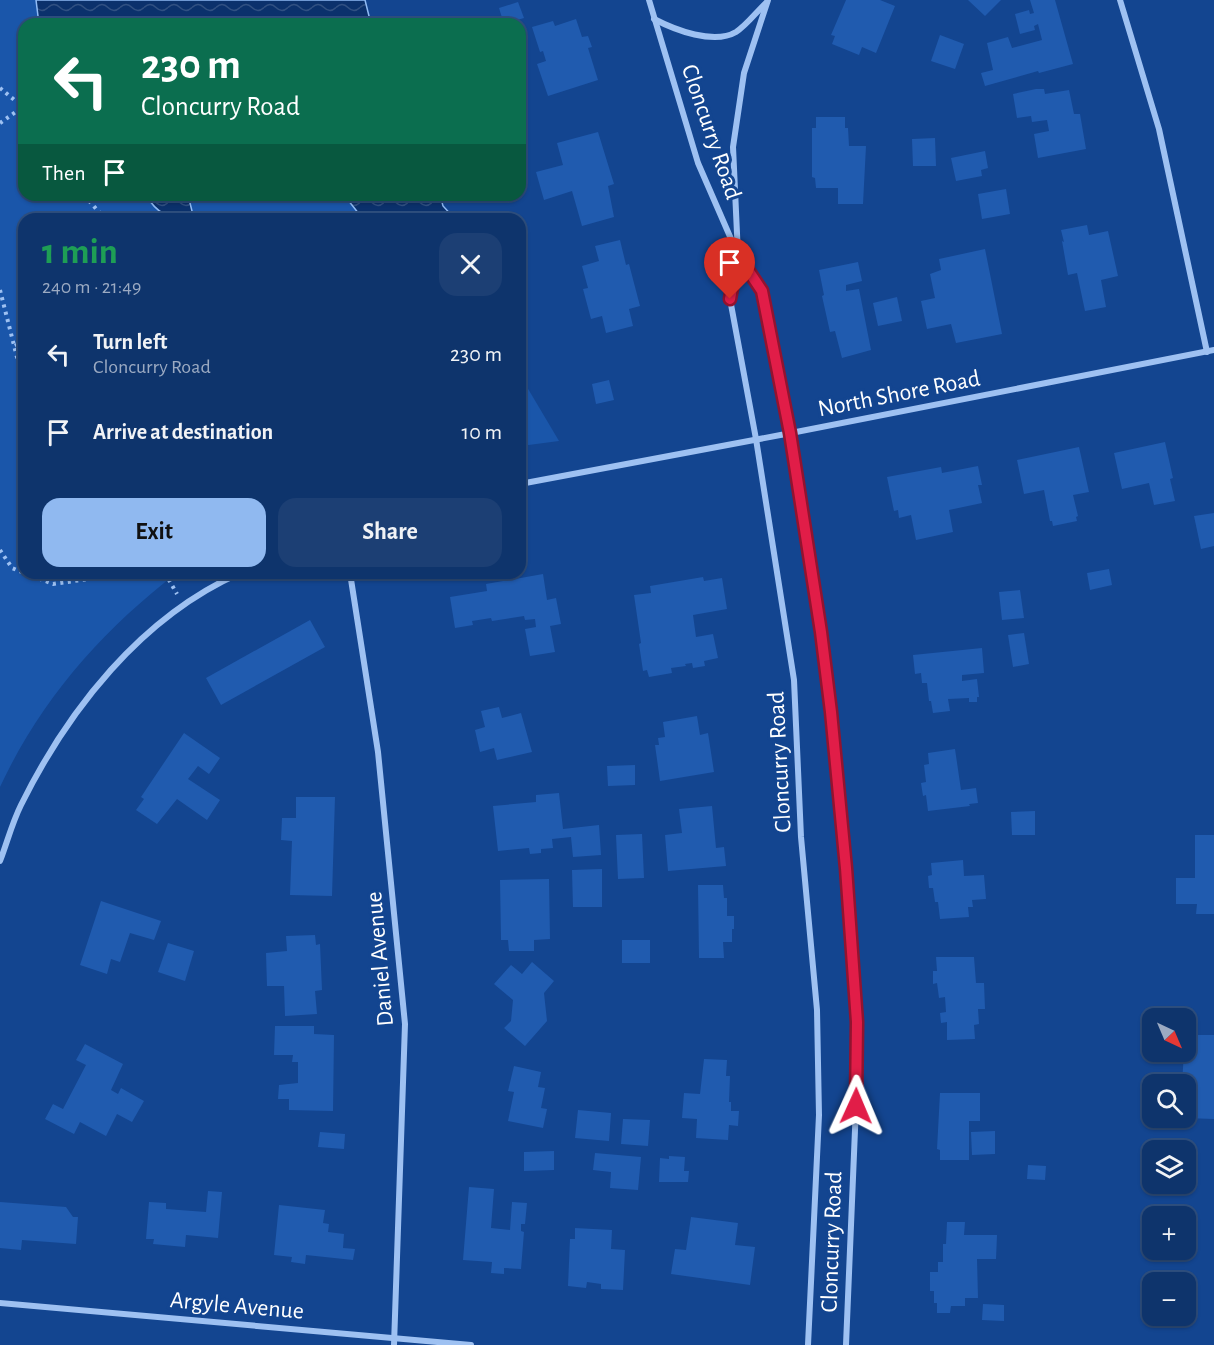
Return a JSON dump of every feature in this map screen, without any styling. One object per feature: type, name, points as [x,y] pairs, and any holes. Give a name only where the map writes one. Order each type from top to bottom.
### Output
[{"type":"street","name":"Cloncurry Road","points":[[649,0],[698,163],[738,255],[762,291],[790,433],[821,632],[844,846],[857,1022],[846,1345]]},
{"type":"street","points":[[1120,0],[1159,129],[1210,351]]},
{"type":"street","name":"Cloncurry Road","points":[[654,19],[675,30],[716,37],[736,32],[767,1]]},
{"type":"street","points":[[738,255],[733,147],[744,73],[767,1]]},
{"type":"street","name":"Cloncurry Road","points":[[738,255],[730,299],[756,439],[794,680],[801,837],[817,1010],[819,1115],[808,1345]]},
{"type":"street","name":"North Shore Road","points":[[526,483],[1210,351]]},
{"type":"street","points":[[0,861],[20,807],[53,748],[107,674],[150,632],[183,605],[229,579]]},
{"type":"street","name":"Daniel Avenue","points":[[351,579],[378,752],[405,1024],[394,1342]]},
{"type":"street","name":"Argyle Avenue","points":[[0,1303],[394,1342],[471,1345]]},
{"type":"path","points":[[0,88],[18,102]]},
{"type":"path","points":[[0,123],[18,111]]},
{"type":"path","points":[[89,201],[100,213]]},
{"type":"path","points":[[0,290],[18,359]]},
{"type":"path","points":[[0,550],[12,568],[18,570]]},
{"type":"path","points":[[40,579],[53,584],[89,579]]},
{"type":"path","points":[[168,579],[183,605]]},
{"type":"shaded area","points":[[0,0],[239,0],[256,18],[18,18],[18,201],[414,201],[422,213],[18,213],[18,579],[170,579],[123,618],[75,669],[34,725],[0,787]]},
{"type":"shaded area","points":[[526,385],[559,441],[526,445]]},
{"type":"water","points":[[36,0],[365,0],[370,18],[38,18]]},
{"type":"water","points":[[150,201],[190,201],[192,213],[162,213]]},
{"type":"water","points":[[349,201],[442,201],[449,213],[358,213]]},
{"type":"building","points":[[846,0],[880,0],[895,6],[876,53],[862,47],[859,55],[832,44],[835,36],[831,35]]},
{"type":"building","points":[[968,0],[1001,0],[985,16]]},
{"type":"building","points":[[1030,0],[1055,0],[1073,64],[985,86],[981,73],[993,70],[987,43],[1008,37],[1012,48],[1042,40],[1038,24],[1034,26],[1035,30],[1020,34],[1015,14],[1029,10],[1030,14],[1034,13]]},
{"type":"building","points":[[518,2],[524,18],[502,18],[499,8]]},
{"type":"building","points":[[576,19],[582,37],[588,36],[592,47],[588,48],[598,80],[548,96],[537,64],[546,61],[543,51],[540,52],[532,27],[553,21],[555,26]]},
{"type":"building","points":[[940,35],[964,44],[955,69],[931,61]]},
{"type":"building","points":[[1044,89],[1045,94],[1069,90],[1074,114],[1080,114],[1086,149],[1038,158],[1034,134],[1049,131],[1047,120],[1032,122],[1031,116],[1017,118],[1013,94]]},
{"type":"building","points":[[816,117],[845,117],[849,146],[866,146],[863,204],[838,204],[838,188],[816,188],[815,178],[812,177],[812,128],[816,128]]},
{"type":"building","points":[[598,132],[614,184],[608,186],[614,217],[582,226],[572,191],[544,200],[536,172],[563,165],[557,143]]},
{"type":"building","points":[[935,138],[936,166],[913,166],[912,139]]},
{"type":"building","points":[[985,151],[988,168],[981,170],[982,176],[956,181],[951,158]]},
{"type":"building","points":[[1006,189],[1010,214],[982,219],[978,194]]},
{"type":"building","points":[[1087,225],[1089,235],[1108,231],[1118,276],[1101,280],[1106,307],[1085,311],[1077,273],[1068,275],[1061,230]]},
{"type":"building","points":[[620,240],[640,306],[629,309],[633,326],[606,333],[602,316],[591,319],[583,289],[588,288],[582,266],[599,261],[595,246]]},
{"type":"building","points":[[985,249],[1002,334],[956,343],[951,324],[927,329],[921,301],[935,298],[930,274],[941,270],[939,259]]},
{"type":"building","points":[[858,262],[862,281],[846,285],[846,291],[859,289],[871,350],[842,358],[835,331],[830,332],[819,270]]},
{"type":"building","points":[[897,297],[902,321],[878,326],[873,303]]},
{"type":"building","points":[[609,380],[614,400],[596,404],[592,384]]},
{"type":"building","points":[[1165,442],[1173,478],[1170,479],[1175,501],[1154,505],[1149,483],[1122,489],[1114,453]]},
{"type":"building","points":[[1079,447],[1089,492],[1073,495],[1077,521],[1053,526],[1044,490],[1024,494],[1017,460]]},
{"type":"building","points":[[978,466],[982,485],[978,485],[982,503],[949,510],[953,532],[916,540],[911,515],[899,518],[898,510],[894,511],[887,477],[941,467],[942,473]]},
{"type":"building","points":[[1214,513],[1214,546],[1201,549],[1194,516]]},
{"type":"building","points":[[1109,569],[1112,585],[1090,590],[1087,573]]},
{"type":"building","points":[[543,574],[547,600],[556,598],[561,624],[550,626],[555,652],[530,656],[525,629],[536,627],[535,619],[525,620],[524,616],[492,621],[491,618],[472,621],[473,625],[455,628],[450,597],[487,591],[486,584],[526,579],[526,577]]},
{"type":"building","points":[[703,577],[704,581],[722,578],[727,609],[693,615],[696,637],[713,634],[718,658],[704,661],[705,666],[693,668],[692,663],[685,664],[686,666],[671,668],[672,673],[649,677],[647,670],[643,671],[634,595],[651,593],[650,586]]},
{"type":"building","points":[[1020,590],[1024,618],[1002,620],[999,592]]},
{"type":"building","points":[[310,620],[325,647],[221,705],[206,678]]},
{"type":"building","points":[[1024,633],[1029,664],[1013,667],[1008,635]]},
{"type":"building","points":[[982,648],[984,673],[962,675],[962,681],[977,679],[979,697],[977,697],[977,702],[969,702],[969,698],[948,699],[950,711],[933,713],[927,683],[922,683],[921,673],[915,674],[913,655]]},
{"type":"building","points":[[499,707],[502,718],[521,713],[532,752],[497,760],[494,748],[480,752],[475,730],[485,727],[481,711]]},
{"type":"building","points":[[697,716],[700,735],[708,733],[714,772],[660,781],[655,745],[659,745],[658,738],[665,737],[663,722]]},
{"type":"building","points":[[184,733],[220,758],[209,774],[198,766],[188,779],[220,800],[207,820],[177,799],[157,824],[136,810],[144,799],[141,797]]},
{"type":"building","points":[[955,749],[961,790],[976,788],[978,803],[928,811],[926,795],[923,796],[921,783],[926,782],[924,765],[929,764],[928,753]]},
{"type":"building","points":[[635,765],[635,785],[608,786],[607,766]]},
{"type":"building","points":[[559,793],[563,829],[599,825],[601,855],[573,857],[571,837],[552,839],[553,848],[541,849],[541,853],[530,854],[529,848],[498,851],[493,806],[536,802],[536,795]]},
{"type":"building","points":[[296,797],[335,797],[332,896],[290,895],[292,841],[281,840],[282,818],[296,818]]},
{"type":"building","points":[[712,806],[716,848],[724,847],[726,866],[668,871],[665,835],[682,833],[679,809]]},
{"type":"building","points":[[1035,811],[1035,835],[1012,835],[1011,812]]},
{"type":"building","points":[[642,834],[644,878],[618,879],[616,835]]},
{"type":"building","points":[[1195,835],[1214,835],[1214,914],[1196,914],[1197,904],[1176,904],[1176,878],[1195,878]]},
{"type":"building","points":[[963,860],[964,876],[984,875],[986,899],[972,900],[973,907],[968,907],[969,917],[940,919],[938,902],[935,902],[933,888],[929,888],[928,876],[932,875],[931,863]]},
{"type":"building","points":[[602,869],[602,907],[573,907],[572,870]]},
{"type":"building","points":[[549,879],[550,939],[534,940],[534,951],[509,951],[508,940],[501,940],[500,880]]},
{"type":"building","points":[[698,885],[723,885],[724,898],[727,898],[727,916],[734,916],[732,942],[723,942],[724,958],[699,958]]},
{"type":"building","points":[[101,901],[161,921],[154,940],[130,933],[120,962],[111,959],[107,974],[80,965]]},
{"type":"building","points":[[315,935],[316,945],[320,944],[322,990],[315,991],[317,1014],[285,1016],[284,986],[267,986],[266,953],[287,951],[286,936]]},
{"type":"building","points":[[622,940],[650,940],[650,963],[622,963]]},
{"type":"building","points":[[168,943],[194,951],[185,981],[158,972]]},
{"type":"building","points":[[936,957],[974,957],[976,983],[984,983],[985,1009],[978,1009],[979,1024],[974,1025],[975,1039],[947,1040],[947,1022],[941,1023],[940,1013],[946,1012],[945,997],[939,998],[937,983],[933,984],[933,971],[937,971]]},
{"type":"building","points":[[532,962],[554,981],[544,993],[547,1021],[525,1046],[504,1028],[511,1021],[513,1000],[494,984],[511,965],[522,974]]},
{"type":"building","points":[[275,1026],[314,1026],[314,1034],[334,1035],[333,1111],[289,1110],[289,1099],[278,1099],[279,1085],[298,1083],[298,1062],[292,1062],[293,1055],[274,1055]]},
{"type":"building","points":[[1196,1035],[1214,1035],[1214,1119],[1196,1118],[1196,1074],[1183,1074],[1183,1062],[1196,1062]]},
{"type":"building","points":[[85,1044],[123,1064],[111,1090],[118,1094],[121,1088],[144,1101],[132,1122],[117,1114],[106,1136],[80,1122],[74,1134],[45,1119],[53,1104],[63,1109],[86,1065],[76,1060]]},
{"type":"building","points":[[704,1059],[727,1060],[726,1076],[730,1076],[731,1111],[739,1111],[738,1126],[729,1125],[728,1140],[696,1138],[697,1119],[682,1118],[684,1093],[700,1094]]},
{"type":"building","points":[[514,1066],[541,1072],[538,1087],[545,1088],[541,1108],[547,1109],[543,1128],[508,1121],[514,1092],[508,1091]]},
{"type":"building","points":[[940,1093],[980,1093],[980,1121],[969,1121],[969,1160],[940,1160],[940,1150],[937,1149]]},
{"type":"building","points":[[578,1110],[611,1113],[609,1141],[575,1138]]},
{"type":"building","points":[[623,1119],[650,1120],[648,1146],[621,1144]]},
{"type":"building","points":[[995,1131],[995,1154],[972,1155],[971,1132]]},
{"type":"building","points":[[320,1132],[345,1134],[344,1149],[318,1147]]},
{"type":"building","points":[[554,1151],[554,1170],[524,1171],[524,1152]]},
{"type":"building","points":[[595,1153],[641,1157],[638,1190],[610,1188],[611,1172],[593,1170]]},
{"type":"building","points":[[669,1156],[685,1157],[684,1171],[689,1171],[688,1182],[659,1182],[660,1158],[669,1159]]},
{"type":"building","points":[[1028,1165],[1046,1166],[1045,1180],[1027,1179]]},
{"type":"building","points":[[469,1187],[494,1189],[491,1228],[510,1230],[512,1202],[527,1203],[525,1224],[521,1224],[521,1231],[524,1232],[521,1269],[504,1268],[504,1274],[491,1273],[492,1262],[463,1260]]},
{"type":"building","points":[[208,1191],[222,1192],[218,1238],[186,1235],[185,1247],[153,1244],[154,1239],[146,1239],[149,1202],[166,1203],[166,1209],[206,1212]]},
{"type":"building","points":[[0,1202],[66,1207],[73,1217],[78,1217],[76,1244],[22,1240],[21,1250],[0,1248]]},
{"type":"building","points":[[279,1205],[325,1210],[323,1223],[329,1224],[328,1232],[344,1234],[343,1248],[355,1249],[353,1260],[306,1255],[305,1264],[291,1262],[292,1257],[274,1255]]},
{"type":"building","points":[[691,1217],[738,1223],[735,1245],[755,1247],[750,1285],[671,1274],[675,1249],[686,1250]]},
{"type":"building","points":[[947,1222],[965,1222],[964,1235],[997,1235],[996,1259],[977,1259],[978,1298],[965,1298],[965,1306],[951,1306],[950,1313],[937,1313],[934,1291],[930,1291],[930,1272],[938,1272],[938,1262],[943,1262]]},
{"type":"building","points":[[575,1228],[612,1230],[611,1249],[625,1250],[623,1290],[601,1289],[601,1284],[587,1282],[586,1288],[568,1286],[570,1239],[575,1239]]},
{"type":"building","points":[[983,1304],[1004,1305],[1004,1321],[982,1320]]},
{"type":"route","points":[[730,299],[738,255],[762,291],[790,433],[821,632],[846,868],[857,1022],[856,1106]]}]
